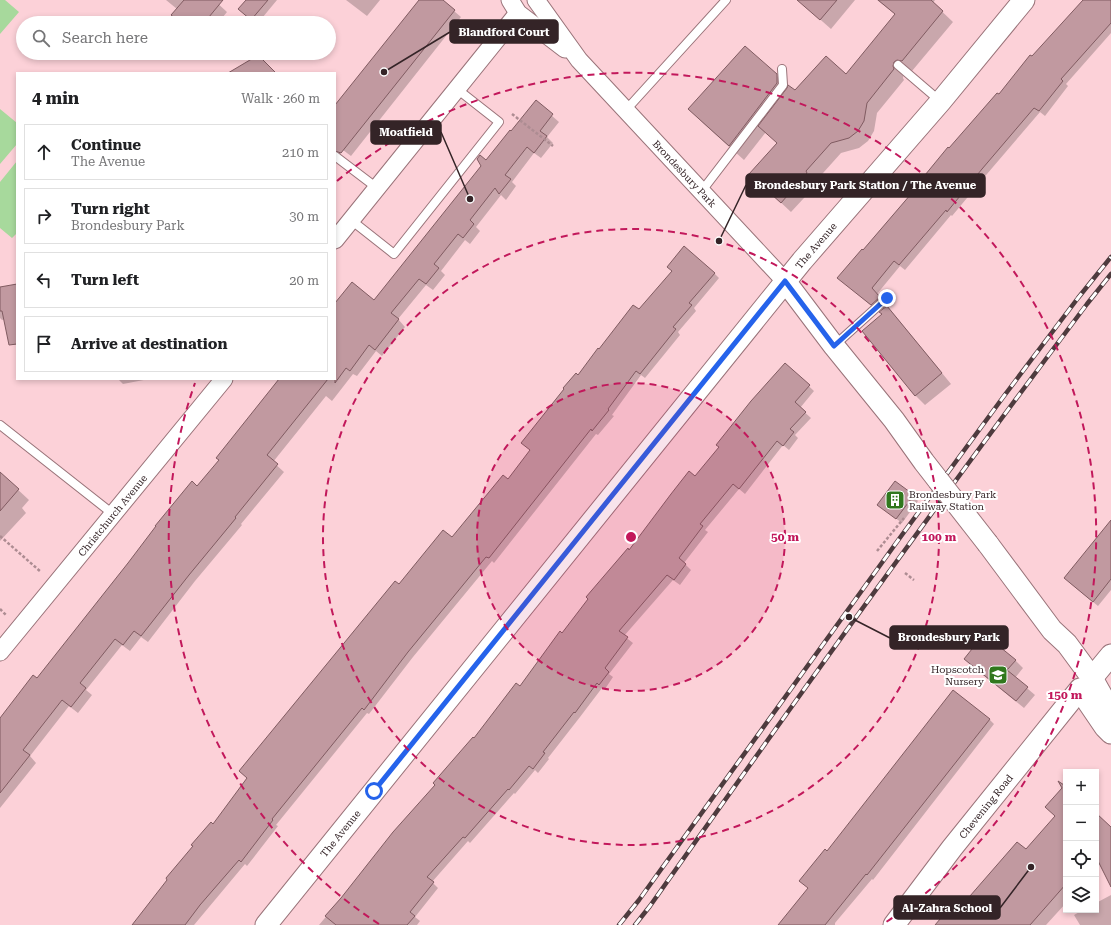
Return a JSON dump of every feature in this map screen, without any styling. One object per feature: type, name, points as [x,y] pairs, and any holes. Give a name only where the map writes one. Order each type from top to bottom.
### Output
[{"type":"street","name":"Brondesbury Park","points":[[536,0],[579,60]]},
{"type":"street","name":"The Avenue","points":[[266,925],[785,281],[941,101],[1024,0]]},
{"type":"street","name":"Brondesbury Park","points":[[514,6],[579,60],[785,281],[834,346],[894,420],[924,462],[988,544],[1052,630],[1056,649],[1086,684]]},
{"type":"street","points":[[341,230],[457,89],[514,6]]},
{"type":"street","name":"Christchurch Avenue","points":[[0,652],[223,380]]},
{"type":"street","name":"Chevening Road","points":[[894,925],[952,848],[1111,655]]},
{"type":"street","points":[[1086,684],[1111,712]]},
{"type":"street","points":[[1086,684],[1105,728],[1111,732]]},
{"type":"lane","points":[[626,110],[726,0]]},
{"type":"lane","points":[[898,65],[941,101]]},
{"type":"lane","points":[[701,192],[783,85],[782,69]]},
{"type":"lane","points":[[341,230],[394,254],[499,122],[457,89]]},
{"type":"lane","points":[[336,157],[377,188]]},
{"type":"lane","points":[[834,346],[887,298]]},
{"type":"lane","points":[[0,425],[113,514]]},
{"type":"path","points":[[883,551],[877,551],[904,518]]},
{"type":"path","points":[[0,536],[55,584]]},
{"type":"path","points":[[905,573],[914,580]]},
{"type":"green space","points":[[0,0],[5,0],[19,12],[0,34]]},
{"type":"green space","points":[[0,109],[16,122],[16,145],[0,164]]},
{"type":"green space","points":[[16,162],[16,234],[12,238],[0,228],[0,182]]},
{"type":"building","points":[[184,0],[223,0],[210,16],[171,15]]},
{"type":"building","points":[[246,0],[268,0],[254,16],[246,16],[238,9]]},
{"type":"building","points":[[419,0],[443,0],[455,10],[341,153],[336,151],[336,104]]},
{"type":"building","points":[[797,0],[837,0],[820,20]]},
{"type":"building","points":[[878,0],[931,0],[943,11],[902,61],[897,60],[894,62],[894,69],[867,103],[864,121],[858,131],[849,138],[831,143],[806,171],[807,173],[781,203],[749,174],[777,143],[758,126],[788,85],[795,90],[826,56],[846,74],[895,14]]},
{"type":"building","points":[[1083,0],[1111,0],[1111,23],[1061,79],[1063,81],[1039,111],[1034,108],[947,212],[946,210],[899,265],[894,261],[872,288],[880,297],[871,305],[837,278],[917,187],[916,186],[948,147],[949,148],[997,93],[999,94],[1030,55],[1032,56]]},
{"type":"building","points":[[745,46],[777,74],[777,83],[729,146],[688,109]]},
{"type":"building","points":[[250,60],[263,60],[275,72],[230,72]]},
{"type":"building","points":[[536,100],[553,114],[540,131],[547,136],[534,153],[527,147],[505,175],[511,179],[499,194],[495,188],[470,220],[474,224],[463,238],[458,234],[434,264],[439,268],[426,284],[419,279],[391,313],[399,319],[375,350],[369,345],[350,371],[346,368],[335,383],[336,302],[352,282],[374,300],[481,166],[477,159],[480,155],[486,160],[510,130],[511,131]]},
{"type":"building","points":[[684,246],[715,273],[689,303],[692,305],[673,327],[676,329],[640,374],[636,371],[608,409],[609,410],[592,431],[591,429],[489,558],[486,557],[408,652],[364,710],[362,708],[272,819],[273,820],[241,862],[239,860],[200,905],[185,925],[132,925],[167,880],[166,878],[193,846],[191,845],[211,822],[213,824],[247,778],[239,771],[395,581],[399,584],[443,530],[452,537],[503,475],[508,479],[530,450],[521,443],[564,389],[563,388],[576,373],[578,375],[633,305],[639,309],[672,271],[667,267]]},
{"type":"building","points":[[16,284],[16,344],[9,345],[2,311],[0,311],[0,287]]},
{"type":"building","points":[[887,306],[942,373],[915,396],[862,331],[882,314],[879,312]]},
{"type":"building","points":[[785,363],[810,385],[795,402],[806,412],[790,429],[794,432],[783,446],[777,441],[739,489],[733,484],[700,524],[703,526],[679,558],[686,564],[674,580],[667,575],[619,631],[628,637],[605,668],[609,672],[599,685],[597,683],[575,713],[574,712],[543,752],[545,753],[533,769],[529,766],[465,838],[463,837],[427,877],[434,882],[410,912],[415,916],[407,925],[336,925],[325,916],[393,832],[435,785],[433,783],[473,737],[474,738],[516,683],[520,686],[560,631],[562,633],[588,599],[586,597],[628,548],[629,550],[689,471],[695,476],[719,447],[716,445],[751,401]]},
{"type":"building","points":[[278,380],[327,380],[267,455],[278,464],[235,517],[236,518],[141,636],[134,631],[123,645],[115,639],[80,683],[86,688],[71,707],[62,700],[23,750],[30,755],[0,793],[0,718],[33,675],[37,678],[128,563],[155,526],[192,481],[197,486],[219,460],[216,458]]},
{"type":"building","points":[[0,472],[19,489],[0,511]]},
{"type":"building","name":"Brondesbury Park Railway Station","points":[[895,481],[914,495],[896,519],[877,505]]},
{"type":"building","points":[[1111,520],[1111,579],[1093,602],[1064,578]]},
{"type":"building","name":"Hopscotch Nursery","points":[[984,634],[1016,660],[1007,670],[1028,687],[1016,701],[964,659]]},
{"type":"building","points":[[953,690],[990,719],[867,875],[866,874],[825,925],[778,925],[808,888],[799,881],[825,849],[827,851]]},
{"type":"building","points":[[1058,781],[1063,784],[1063,887],[1030,925],[935,925],[957,899],[963,904],[1017,842],[1026,849],[1055,816],[1045,807],[1062,788]]},
{"type":"building","points":[[1099,816],[1111,827],[1111,887],[1099,863]]},
{"type":"railway","points":[[619,925],[639,900],[1004,396],[1111,257]]},
{"type":"railway","points":[[635,925],[921,528],[1031,378],[1111,274]]},
{"type":"place","name":"Blandford Court","points":[[384,72]]},
{"type":"place","name":"Moatfield","points":[[470,199]]},
{"type":"place","name":"Brondesbury Park Station / The Avenue","points":[[719,241]]},
{"type":"place","name":"Brondesbury Park Railway Station","points":[[895,500]]},
{"type":"place","name":"Brondesbury Park","points":[[849,617]]},
{"type":"place","name":"Hopscotch Nursery","points":[[998,675]]},
{"type":"place","name":"Al-Zahra School","points":[[1031,867]]},
{"type":"route","points":[[374,791],[785,281],[834,346],[887,298]]}]
